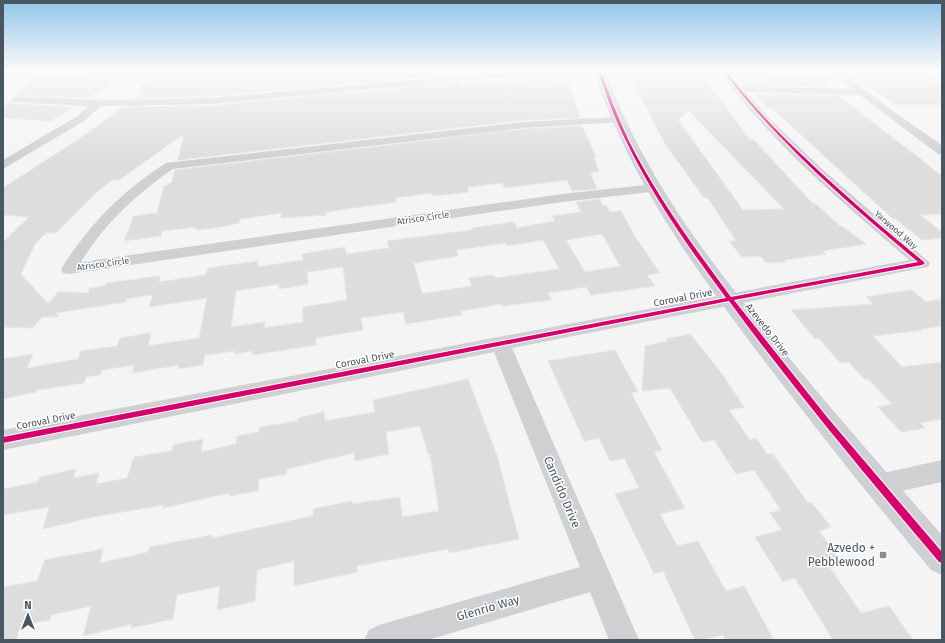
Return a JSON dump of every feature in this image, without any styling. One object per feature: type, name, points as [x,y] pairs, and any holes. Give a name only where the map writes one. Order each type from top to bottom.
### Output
[{"type":"street","points":[[16,100],[99,104],[220,100]]},
{"type":"street","name":"Azevedo Drive","points":[[610,100],[617,120],[654,188],[730,299],[802,391],[942,559]]},
{"type":"street","name":"Yarwood Way","points":[[730,299],[922,264],[804,160],[748,100]]},
{"type":"street","points":[[871,100],[942,151]]},
{"type":"street","points":[[3,165],[80,119],[99,104]]},
{"type":"street","name":"Atrisco Circle","points":[[617,120],[524,125],[170,166],[136,189],[109,213],[90,236],[70,269],[562,198],[654,188]]},
{"type":"street","name":"Coroval Drive","points":[[3,440],[730,299]]},
{"type":"street","name":"Candido Drive","points":[[500,343],[624,640]]},
{"type":"street","points":[[879,485],[942,471]]},
{"type":"street","name":"Glenrio Way","points":[[379,640],[597,576]]},
{"type":"building","points":[[272,100],[574,100],[580,118],[524,120],[178,160],[184,134],[119,180],[114,179],[98,191],[56,233],[46,233],[35,244],[21,274],[48,304],[58,292],[88,293],[90,288],[105,286],[106,283],[160,276],[159,282],[206,275],[208,268],[258,261],[257,267],[303,260],[302,254],[345,247],[346,254],[389,248],[387,241],[472,230],[472,228],[514,222],[517,228],[555,221],[552,216],[581,212],[576,202],[600,199],[603,206],[606,205],[610,212],[621,211],[634,235],[660,273],[647,275],[655,286],[591,295],[586,287],[548,293],[552,300],[502,306],[501,304],[461,311],[462,315],[406,324],[403,312],[361,318],[363,330],[316,338],[316,345],[252,355],[252,351],[234,354],[235,351],[205,355],[203,365],[178,369],[179,365],[132,373],[135,365],[102,370],[100,375],[86,377],[84,383],[37,390],[36,392],[3,399],[3,359],[33,354],[27,368],[78,359],[81,351],[117,346],[120,338],[151,333],[148,346],[199,338],[207,298],[149,307],[153,295],[126,299],[126,302],[56,313],[59,317],[42,317],[32,328],[3,327],[3,242],[29,217],[3,215],[3,188],[79,139],[123,107],[210,106]],"holes":[[[602,234],[620,266],[585,272],[566,240]],[[543,240],[559,269],[495,278],[494,275],[469,278],[472,286],[422,294],[414,263],[458,256],[456,250],[505,243],[507,246]],[[343,267],[347,300],[303,307],[303,322],[264,328],[265,322],[231,327],[236,291],[279,284],[279,289],[308,284],[307,272]]]},
{"type":"building","points":[[642,100],[720,100],[750,140],[754,140],[813,204],[816,204],[840,226],[866,244],[823,251],[826,254],[784,260],[786,262],[766,263],[760,256],[742,257],[729,241],[736,241],[708,198],[704,198],[664,142]],"holes":[[[689,111],[784,209],[743,210],[678,120]]]},
{"type":"building","points":[[760,100],[843,100],[942,176],[942,214],[920,215],[942,232],[942,238],[922,240],[896,219],[893,219],[772,108],[767,108]]},
{"type":"building","points":[[889,100],[942,100],[942,105],[896,105]]},
{"type":"building","points":[[10,101],[12,104],[74,107],[51,121],[3,118],[3,108]]},
{"type":"building","points":[[582,126],[596,157],[594,157],[599,172],[590,172],[597,189],[572,191],[567,180],[505,188],[502,183],[467,187],[469,192],[433,196],[431,193],[395,198],[396,202],[326,212],[326,215],[281,218],[281,213],[240,219],[239,223],[214,228],[196,230],[197,227],[162,231],[161,236],[124,241],[134,216],[157,213],[164,187],[172,182],[175,170],[524,129]]},
{"type":"building","points":[[912,290],[926,302],[942,299],[942,326],[922,329],[923,330],[873,336],[902,367],[942,362],[942,419],[920,423],[925,428],[901,432],[878,407],[892,404],[868,379],[864,379],[849,362],[840,363],[819,338],[815,339],[791,310],[873,304],[866,297]]},
{"type":"building","points":[[690,334],[722,374],[744,407],[729,410],[750,440],[756,438],[767,454],[773,454],[808,503],[811,502],[831,527],[819,531],[843,564],[830,568],[861,613],[889,606],[913,640],[833,640],[795,578],[783,582],[755,537],[782,530],[770,513],[781,510],[754,470],[736,474],[714,440],[702,442],[670,388],[642,391],[645,346],[668,341],[666,339]]},
{"type":"building","points":[[615,350],[638,392],[631,393],[662,450],[654,452],[685,508],[660,514],[677,546],[698,541],[726,591],[744,586],[774,640],[725,640],[723,635],[703,640],[695,640],[663,571],[654,574],[615,494],[639,488],[624,458],[610,461],[599,438],[584,441],[548,361]]},
{"type":"building","points":[[468,379],[497,456],[519,539],[449,553],[448,549],[357,566],[357,572],[294,586],[294,561],[257,570],[255,601],[217,610],[220,586],[177,595],[173,619],[131,628],[132,624],[83,636],[91,606],[51,615],[50,620],[22,625],[16,640],[3,640],[3,587],[37,581],[45,560],[103,549],[100,563],[148,552],[150,547],[212,535],[212,538],[313,516],[313,509],[352,501],[352,504],[400,497],[402,517],[439,511],[430,454],[428,454],[420,426],[386,432],[389,454],[355,461],[354,453],[287,469],[286,474],[259,479],[258,491],[229,496],[229,493],[163,508],[164,505],[93,517],[43,529],[49,507],[3,515],[3,489],[38,482],[40,477],[76,469],[73,478],[99,473],[96,484],[127,478],[134,457],[172,451],[173,445],[203,439],[201,452],[236,444],[237,436],[259,432],[259,427],[298,421],[298,418],[324,412],[325,421],[375,412],[373,400]]},
{"type":"cycle path","points":[[610,100],[627,140],[645,175],[687,240],[710,272],[801,390],[942,559]]},
{"type":"cycle path","points":[[3,440],[922,263],[817,172],[792,148],[748,100]]},
{"type":"place","name":"Azvedo + Pebblewood","points":[[883,555]]}]
